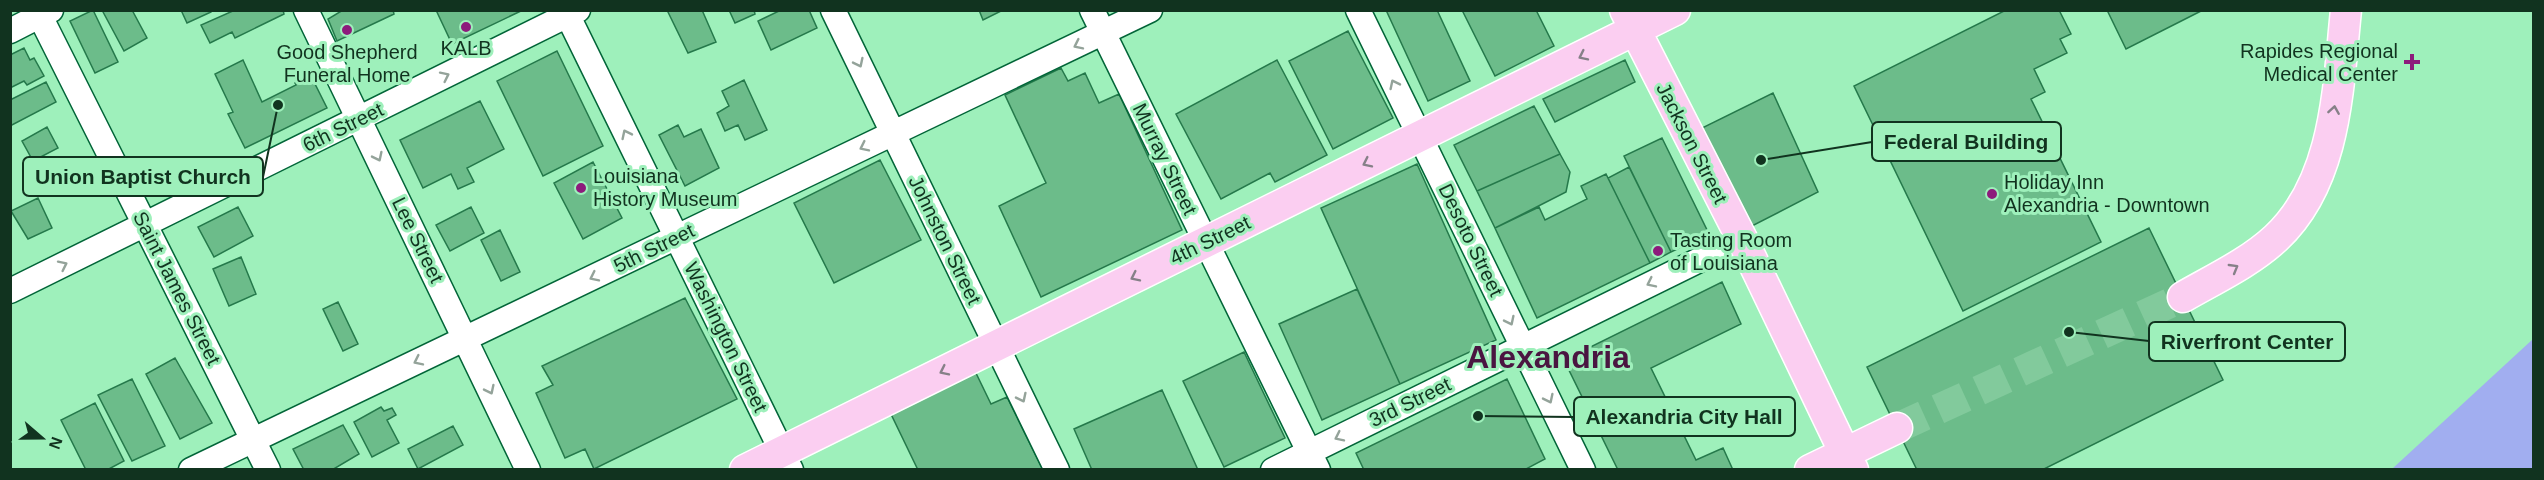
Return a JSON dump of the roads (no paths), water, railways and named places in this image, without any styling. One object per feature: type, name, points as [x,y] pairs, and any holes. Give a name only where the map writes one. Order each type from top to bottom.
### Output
[{"type":"main road","name":"4th Street","points":[[745,470],[787,460],[997,345],[1420,137],[1630,20],[1676,10]]},
{"type":"main road","points":[[2183,297],[2242,264],[2276,238],[2297,214],[2313,186],[2331,132],[2346,10]]},
{"type":"main road","name":"Jackson Street","points":[[1630,20],[1742,239],[1849,461]]},
{"type":"main road","points":[[1810,470],[1849,461],[1897,428]]},
{"type":"street","name":"Lee Street","points":[[306,10],[528,470]]},
{"type":"street","name":"Johnston Street","points":[[833,10],[1057,470]]},
{"type":"street","name":"Murray Street","points":[[1092,10],[1314,461]]},
{"type":"street","name":"5th Street","points":[[191,470],[1150,10]]},
{"type":"street","name":"Desoto Street","points":[[1358,10],[1583,470]]},
{"type":"street","points":[[10,31],[43,12]]},
{"type":"street","name":"Saint James Street","points":[[43,12],[145,225],[268,470]]},
{"type":"street","name":"6th Street","points":[[10,291],[570,12]]},
{"type":"street","name":"Washington Street","points":[[570,12],[787,460]]},
{"type":"street","name":"3rd Street","points":[[1273,470],[1314,461],[1523,346],[1742,239]]},
{"type":"water","points":[[2533,339],[2533,469],[2392,469]]},
{"type":"tunnel","points":[[1897,428],[2183,297]]},
{"type":"place","name":"KALB","points":[[466,27]]},
{"type":"place","name":"Good Shepherd Funeral Home","points":[[347,30]]},
{"type":"place","name":"Rapides Regional Medical Center","points":[[2412,62]]},
{"type":"place","name":"Union Baptist Church","points":[[278,105]]},
{"type":"place","name":"Federal Building","points":[[1761,160]]},
{"type":"place","name":"Louisiana History Museum","points":[[581,188]]},
{"type":"place","name":"Holiday Inn Alexandria - Downtown","points":[[1992,194]]},
{"type":"place","name":"Tasting Room of Louisiana","points":[[1658,251]]},
{"type":"place","name":"Riverfront Center","points":[[2069,332]]},
{"type":"place","name":"Alexandria City Hall","points":[[1478,416]]},
{"type":"district","name":"Alexandria","points":[[1548,357]]}]
